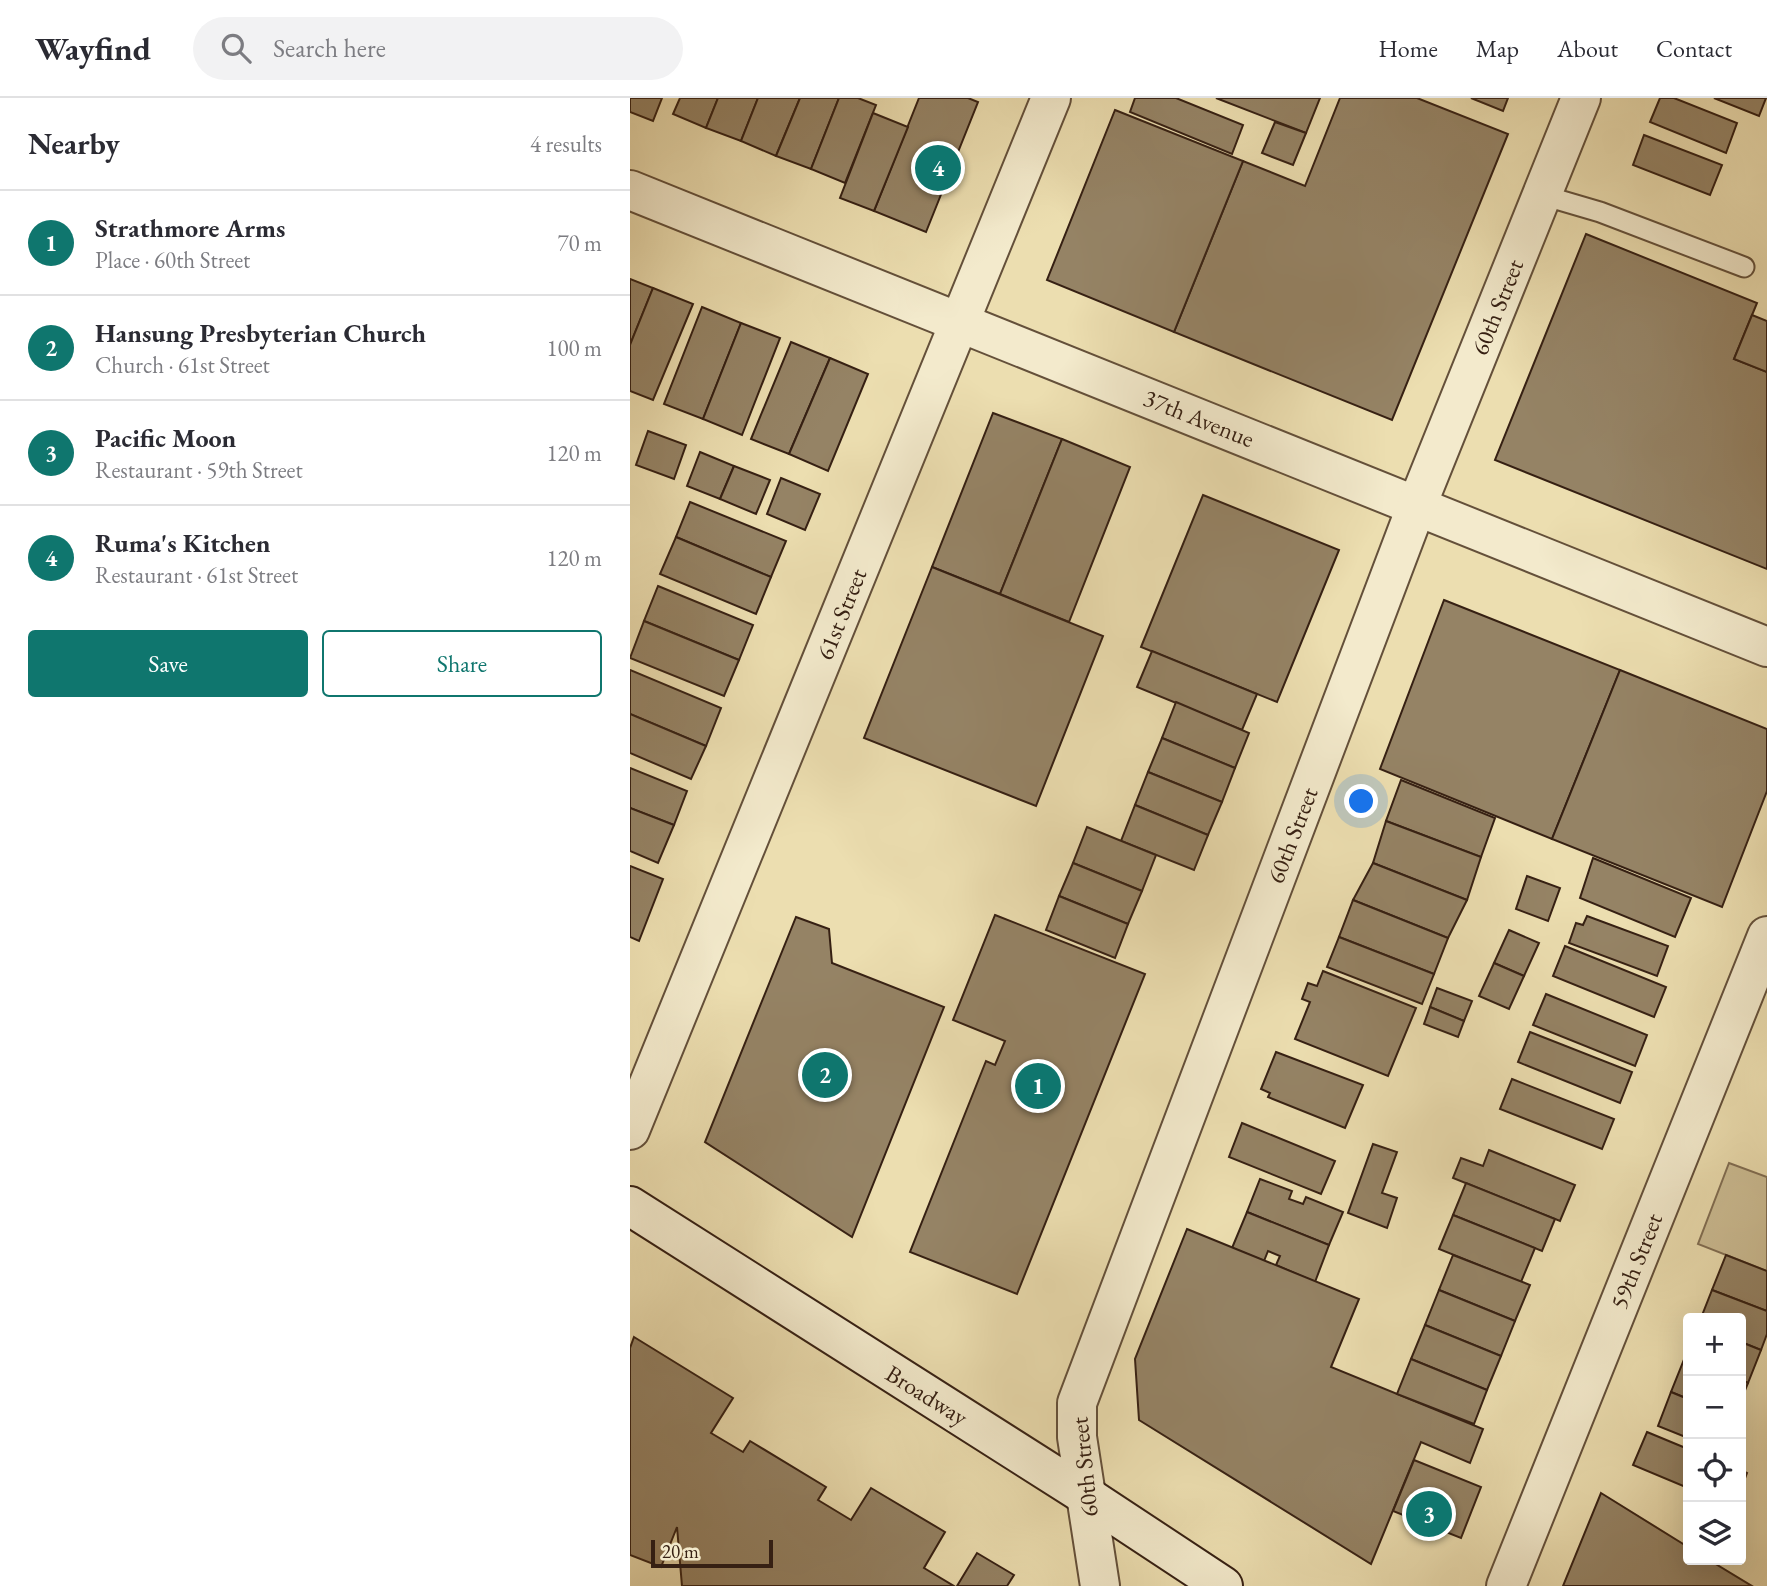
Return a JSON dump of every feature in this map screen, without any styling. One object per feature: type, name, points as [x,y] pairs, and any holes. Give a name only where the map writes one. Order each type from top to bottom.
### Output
[{"type":"street","name":"61st Street","points":[[630,1130],[1051,98]]},
{"type":"street","name":"60th Street","points":[[1100,1586],[1077,1437],[1077,1403],[1417,505],[1581,98]]},
{"type":"street","name":"37th Avenue","points":[[630,190],[1767,647]]},
{"type":"street","name":"59th Street","points":[[1506,1586],[1767,936]]},
{"type":"street","name":"Broadway","points":[[630,1206],[1085,1495],[1223,1586]]},
{"type":"lane","points":[[1542,195],[1600,212],[1744,267]]},
{"type":"shaded area","points":[[1729,1163],[1767,1177],[1767,1271],[1698,1244]]},
{"type":"building","points":[[630,98],[662,98],[653,121],[630,112]]},
{"type":"building","points":[[680,98],[718,98],[706,128],[673,114]]},
{"type":"building","points":[[718,98],[758,98],[741,141],[706,128]]},
{"type":"building","points":[[758,98],[800,98],[776,156],[741,141]]},
{"type":"building","points":[[800,98],[839,98],[811,169],[776,156]]},
{"type":"building","points":[[839,98],[858,98],[876,105],[845,183],[811,169]]},
{"type":"building","points":[[919,98],[968,98],[978,102],[926,232],[874,211]]},
{"type":"building","points":[[1135,98],[1176,98],[1243,125],[1232,154],[1130,112]]},
{"type":"building","points":[[1216,98],[1320,98],[1306,133]]},
{"type":"building","points":[[1340,98],[1417,98],[1508,134],[1392,420],[1174,332],[1243,161],[1305,186]]},
{"type":"building","points":[[1471,98],[1508,98],[1503,111]]},
{"type":"building","points":[[1660,98],[1674,98],[1737,123],[1726,153],[1650,122]]},
{"type":"building","points":[[1714,98],[1766,98],[1759,116]]},
{"type":"building","points":[[1115,110],[1243,161],[1174,332],[1047,280]]},
{"type":"building","points":[[873,113],[908,127],[874,211],[840,198]]},
{"type":"building","points":[[1275,122],[1306,133],[1293,165],[1262,153]]},
{"type":"building","points":[[1644,135],[1722,165],[1710,195],[1633,165]]},
{"type":"building","points":[[1586,234],[1757,303],[1734,359],[1767,372],[1767,569],[1495,460]]},
{"type":"building","points":[[630,279],[653,288],[630,345]]},
{"type":"building","points":[[653,288],[693,304],[653,400],[630,391],[630,345]]},
{"type":"building","points":[[702,307],[741,323],[703,419],[664,404]]},
{"type":"building","points":[[1752,315],[1767,321],[1767,372],[1734,359]]},
{"type":"building","points":[[741,323],[780,338],[742,435],[703,419]]},
{"type":"building","points":[[791,342],[830,358],[789,454],[751,439]]},
{"type":"building","points":[[830,358],[868,374],[828,471],[789,454]]},
{"type":"building","points":[[993,413],[1062,439],[1000,594],[932,567]]},
{"type":"building","points":[[648,431],[686,445],[674,479],[636,465]]},
{"type":"building","points":[[1062,439],[1130,467],[1069,622],[1000,594]]},
{"type":"building","points":[[700,452],[734,466],[720,499],[687,486]]},
{"type":"building","points":[[734,466],[770,480],[756,514],[720,499]]},
{"type":"building","points":[[781,478],[820,494],[805,530],[767,514]]},
{"type":"building","points":[[1203,495],[1339,550],[1277,702],[1141,647]]},
{"type":"building","points":[[690,502],[786,541],[771,577],[676,537]]},
{"type":"building","points":[[676,537],[771,577],[756,614],[660,574]]},
{"type":"building","points":[[932,567],[1103,636],[1036,806],[864,738]]},
{"type":"building","points":[[658,586],[753,625],[739,660],[644,621]]},
{"type":"building","points":[[1444,600],[1620,670],[1552,839],[1380,769]]},
{"type":"building","points":[[644,621],[739,660],[724,696],[630,658]]},
{"type":"building","points":[[1152,651],[1257,694],[1242,730],[1137,687]]},
{"type":"building","points":[[630,670],[721,708],[706,746],[630,714]]},
{"type":"building","points":[[1620,670],[1767,729],[1767,791],[1722,907],[1552,839]]},
{"type":"building","points":[[1176,702],[1249,733],[1235,768],[1162,738]]},
{"type":"building","points":[[630,714],[706,746],[691,779],[630,753]]},
{"type":"building","points":[[1162,738],[1235,768],[1222,802],[1148,772]]},
{"type":"building","points":[[630,768],[687,791],[674,825],[630,808]]},
{"type":"building","points":[[1148,772],[1222,802],[1208,835],[1135,805]]},
{"type":"building","points":[[1401,780],[1495,818],[1481,857],[1386,821]]},
{"type":"building","points":[[1135,805],[1208,835],[1194,870],[1121,841]]},
{"type":"building","points":[[630,808],[674,825],[658,863],[630,851]]},
{"type":"building","points":[[1386,821],[1481,857],[1467,900],[1373,863]]},
{"type":"building","points":[[1087,827],[1156,855],[1142,891],[1073,863]]},
{"type":"building","points":[[1593,858],[1691,898],[1675,937],[1580,898]]},
{"type":"building","points":[[1073,863],[1142,891],[1128,924],[1059,896]]},
{"type":"building","points":[[1373,863],[1467,900],[1448,938],[1353,900]]},
{"type":"building","points":[[630,866],[663,879],[639,941],[630,937]]},
{"type":"building","points":[[1527,876],[1560,888],[1548,921],[1516,909]]},
{"type":"building","points":[[1059,896],[1128,924],[1115,958],[1046,930]]},
{"type":"building","points":[[1353,900],[1448,938],[1434,974],[1339,937]]},
{"type":"building","points":[[995,915],[1145,974],[1017,1294],[910,1252],[986,1061],[995,1065],[1005,1041],[953,1020]]},
{"type":"building","points":[[1587,916],[1668,946],[1657,976],[1569,943],[1576,923],[1583,925]]},
{"type":"building","points":[[796,917],[829,929],[832,963],[944,1007],[852,1237],[705,1142]]},
{"type":"building","points":[[1509,930],[1539,943],[1524,976],[1494,963]]},
{"type":"building","points":[[1339,937],[1434,974],[1422,1004],[1327,967]]},
{"type":"building","points":[[1565,946],[1666,987],[1654,1017],[1553,976]]},
{"type":"building","points":[[1494,963],[1524,976],[1509,1009],[1479,996]]},
{"type":"building","points":[[1323,971],[1416,1008],[1388,1076],[1295,1039],[1310,1002],[1302,999],[1308,983],[1317,986]]},
{"type":"building","points":[[1437,988],[1472,1001],[1464,1021],[1430,1007]]},
{"type":"building","points":[[1546,994],[1647,1035],[1635,1066],[1533,1025]]},
{"type":"building","points":[[1430,1007],[1464,1021],[1458,1037],[1424,1024]]},
{"type":"building","points":[[1530,1032],[1632,1072],[1620,1103],[1518,1062]]},
{"type":"building","points":[[1276,1052],[1363,1085],[1345,1128],[1268,1097],[1270,1093],[1261,1089]]},
{"type":"building","points":[[1512,1079],[1614,1119],[1602,1149],[1500,1109]]},
{"type":"building","points":[[1242,1123],[1335,1161],[1321,1194],[1229,1157]]},
{"type":"building","points":[[1373,1144],[1397,1152],[1382,1193],[1397,1198],[1387,1228],[1348,1213]]},
{"type":"building","points":[[1489,1150],[1575,1185],[1560,1221],[1453,1178],[1461,1158],[1483,1166]]},
{"type":"building","points":[[1260,1179],[1292,1191],[1289,1199],[1303,1204],[1306,1197],[1343,1212],[1329,1245],[1247,1212]]},
{"type":"building","points":[[1466,1183],[1555,1219],[1542,1251],[1453,1215]]},
{"type":"building","points":[[1247,1212],[1329,1245],[1315,1282],[1276,1265],[1280,1256],[1268,1251],[1264,1261],[1232,1248]]},
{"type":"building","points":[[1453,1215],[1535,1248],[1521,1282],[1439,1249]]},
{"type":"building","points":[[1187,1229],[1359,1299],[1331,1367],[1483,1429],[1470,1463],[1421,1442],[1371,1564],[1139,1420],[1135,1359]]},
{"type":"building","points":[[1453,1255],[1530,1285],[1515,1321],[1439,1290]]},
{"type":"building","points":[[1726,1255],[1767,1271],[1767,1311],[1712,1290]]},
{"type":"building","points":[[1439,1290],[1515,1321],[1501,1356],[1425,1325]]},
{"type":"building","points":[[1712,1290],[1767,1311],[1767,1334],[1761,1350],[1746,1344],[1746,1313],[1703,1313]]},
{"type":"building","points":[[1425,1325],[1501,1356],[1487,1390],[1411,1359]]},
{"type":"building","points":[[634,1337],[733,1398],[711,1433],[743,1452],[750,1441],[826,1487],[818,1500],[851,1520],[871,1488],[945,1532],[924,1568],[954,1586],[682,1586],[677,1527],[661,1567],[630,1555],[630,1348]]},
{"type":"building","points":[[1746,1344],[1761,1350],[1748,1383],[1746,1382]]},
{"type":"building","points":[[1411,1359],[1487,1390],[1474,1424],[1397,1394]]},
{"type":"building","points":[[1683,1362],[1683,1397],[1671,1392]]},
{"type":"building","points":[[1671,1392],[1683,1397],[1683,1436],[1658,1426]]},
{"type":"building","points":[[1647,1432],[1683,1447],[1683,1486],[1633,1465]]},
{"type":"building","points":[[1414,1460],[1481,1487],[1461,1538],[1393,1511]]},
{"type":"building","points":[[1601,1493],[1683,1544],[1683,1565],[1717,1565],[1752,1586],[1563,1586]]},
{"type":"building","points":[[977,1553],[1014,1575],[1007,1586],[957,1586]]},
{"type":"place","name":"Ruma's Kitchen","points":[[938,168]]},
{"type":"place","name":"Hansung Presbyterian Church","points":[[825,1075]]},
{"type":"place","name":"Strathmore Arms","points":[[1038,1086]]},
{"type":"place","name":"Pacific Moon","points":[[1429,1514]]}]
